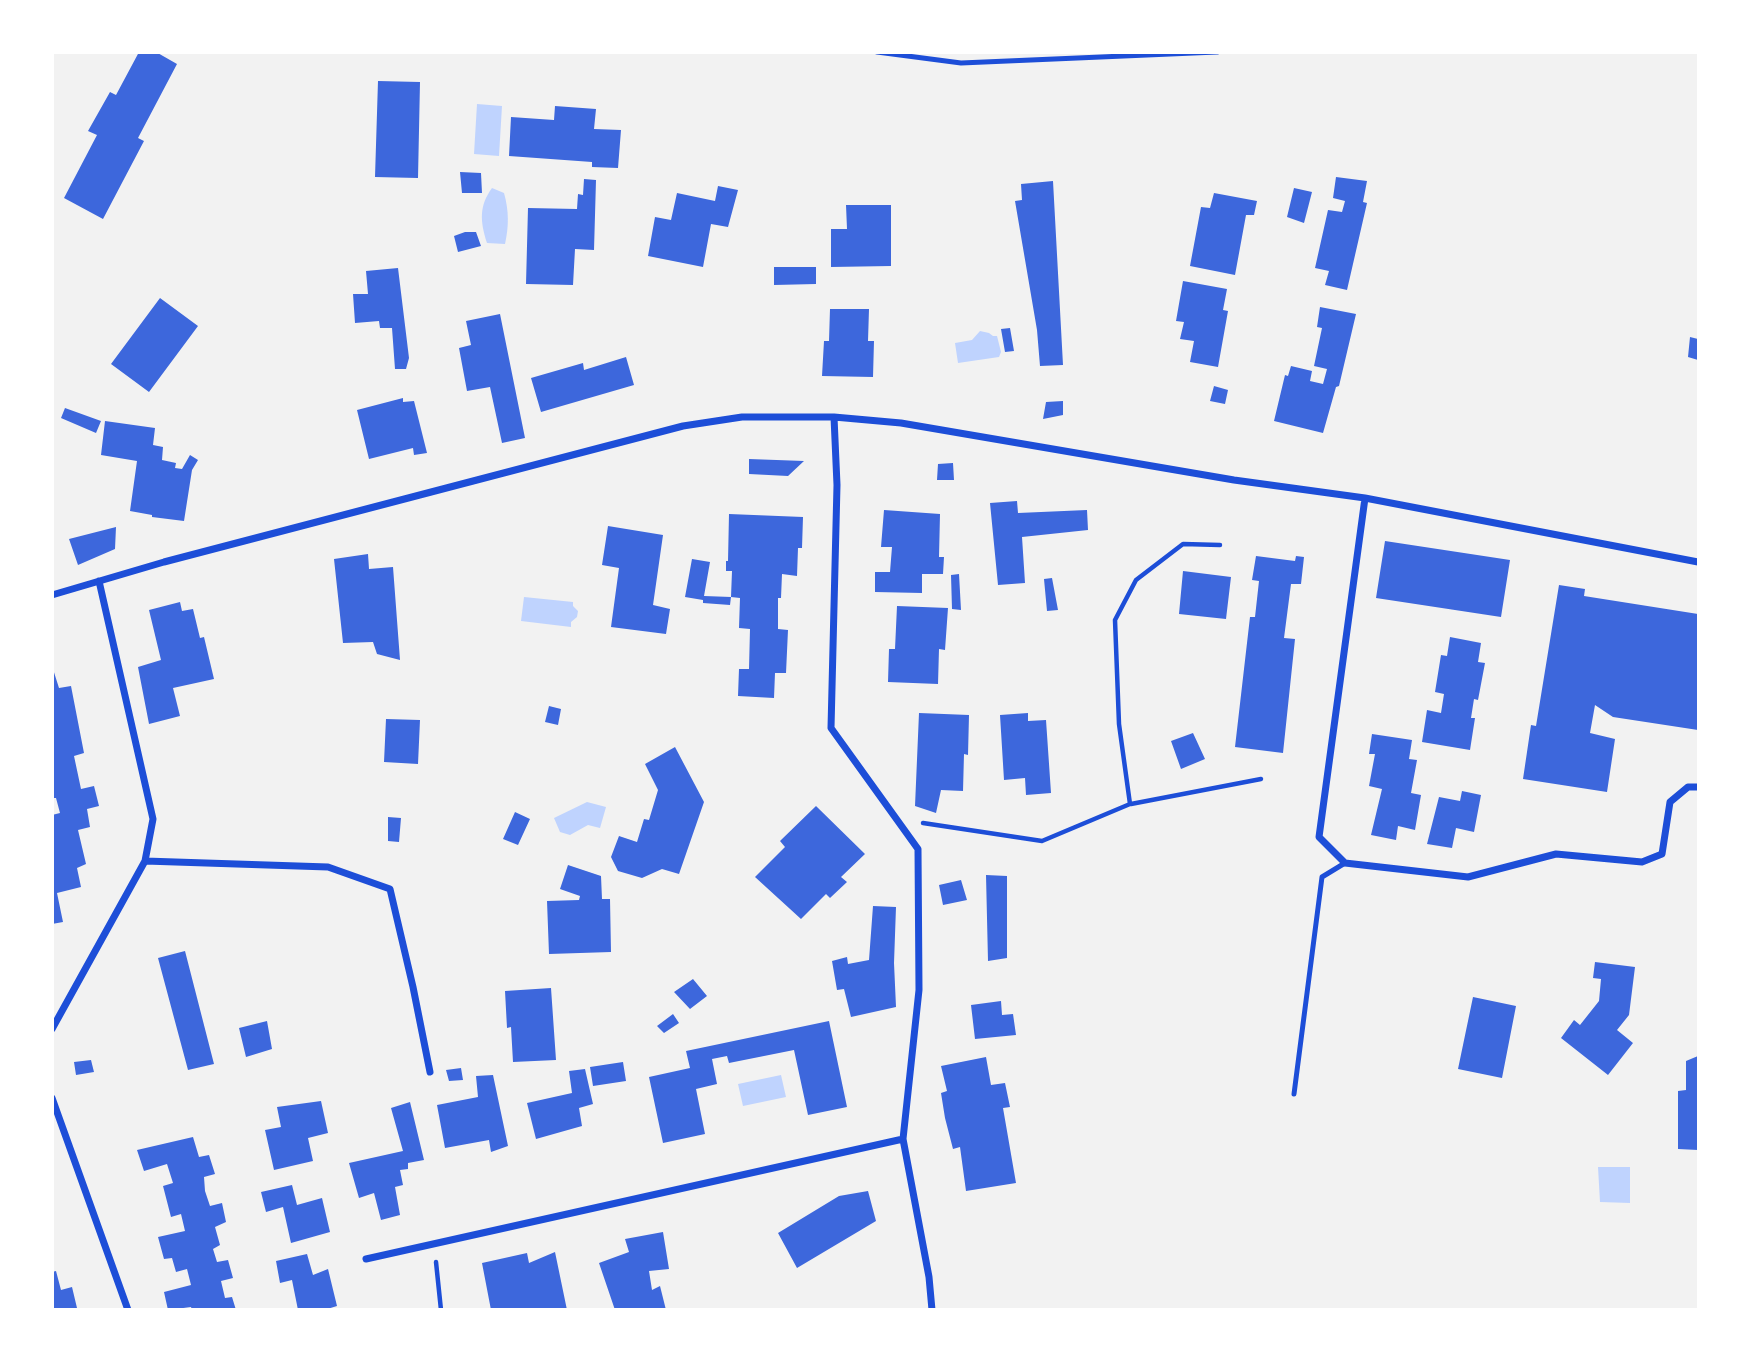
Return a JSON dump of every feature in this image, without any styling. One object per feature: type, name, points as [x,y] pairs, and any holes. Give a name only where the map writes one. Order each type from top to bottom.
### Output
[{"type":"street","points":[[52,595],[164,562],[683,426],[742,416],[834,417],[901,423],[1234,480],[1365,498],[1699,562]]},
{"type":"street","points":[[834,417],[837,485],[831,728],[918,849],[919,990],[903,1139],[929,1276],[932,1310]]},
{"type":"street","points":[[1365,498],[1320,837],[1345,863],[1468,877],[1556,853],[1642,862],[1662,854],[1670,803],[1688,787],[1699,787]]},
{"type":"street","points":[[52,1029],[145,861],[153,819],[99,582]]},
{"type":"street","points":[[145,861],[328,867],[390,889],[430,1072]]},
{"type":"street","points":[[52,1098],[128,1310]]},
{"type":"street","points":[[366,1259],[903,1139]]},
{"type":"lane","points":[[877,52],[961,63],[1217,52]]},
{"type":"lane","points":[[1294,1094],[1322,877],[1345,863]]},
{"type":"path","points":[[1130,804],[1119,724],[1115,620],[1136,580],[1183,544],[1220,545]]},
{"type":"path","points":[[894,818],[1042,841],[1130,804],[1261,779]]},
{"type":"path","points":[[434,1244],[441,1310]]},
{"type":"water","points":[[477,104],[502,106],[499,156],[474,154]]},
{"type":"water","points":[[492,188],[504,193],[506,200],[508,218],[505,244],[487,243],[485,235],[483,208]]},
{"type":"water","points":[[980,331],[997,336],[1001,352],[999,357],[958,363],[955,343],[972,340]]},
{"type":"water","points":[[524,597],[573,602],[578,611],[577,617],[571,622],[571,627],[521,621]]},
{"type":"water","points":[[587,802],[606,807],[600,828],[588,825],[570,835],[560,832],[554,818]]},
{"type":"water","points":[[781,1075],[786,1097],[743,1106],[738,1084]]},
{"type":"water","points":[[1598,1167],[1630,1167],[1630,1203],[1600,1202]]},
{"type":"building","points":[[139,52],[156,52],[177,64],[138,138],[144,141],[103,219],[64,198],[97,135],[88,131],[110,92],[116,95]]},
{"type":"building","points":[[378,81],[420,82],[418,178],[375,177]]},
{"type":"building","points":[[555,106],[596,109],[594,129],[621,130],[618,168],[592,167],[592,162],[509,156],[511,117],[554,120]]},
{"type":"building","points":[[460,172],[481,173],[482,193],[462,193]]},
{"type":"building","points":[[1336,177],[1367,181],[1363,202],[1367,203],[1347,290],[1325,285],[1329,271],[1315,268],[1328,210],[1342,212],[1345,201],[1333,198]]},
{"type":"building","points":[[584,179],[596,180],[594,250],[575,249],[573,285],[526,284],[528,208],[577,209],[578,194],[583,195]]},
{"type":"building","points":[[1053,181],[1063,365],[1040,366],[1037,330],[1015,201],[1022,200],[1021,184]]},
{"type":"building","points":[[718,186],[738,190],[728,227],[711,224],[703,267],[648,256],[655,217],[671,220],[677,193],[715,201]]},
{"type":"building","points":[[1294,188],[1312,192],[1304,223],[1287,217]]},
{"type":"building","points":[[1214,193],[1257,201],[1254,215],[1246,215],[1235,275],[1190,266],[1201,207],[1210,208]]},
{"type":"building","points":[[846,205],[891,205],[891,266],[831,267],[831,229],[847,229]]},
{"type":"building","points":[[476,232],[481,246],[458,252],[454,236]]},
{"type":"building","points":[[774,267],[816,267],[816,284],[774,285]]},
{"type":"building","points":[[398,268],[409,358],[406,369],[395,369],[392,328],[380,328],[379,321],[355,323],[353,294],[368,294],[366,271]]},
{"type":"building","points":[[1183,281],[1227,289],[1223,310],[1228,311],[1218,367],[1190,362],[1194,341],[1180,339],[1184,322],[1176,321]]},
{"type":"building","points":[[160,298],[198,326],[149,392],[111,364]]},
{"type":"building","points":[[1320,307],[1356,314],[1339,386],[1336,387],[1323,433],[1274,421],[1285,375],[1288,376],[1291,366],[1312,371],[1310,381],[1323,384],[1327,369],[1314,366],[1322,328],[1317,327]]},
{"type":"building","points":[[830,309],[869,309],[868,341],[874,341],[873,377],[822,376],[824,341],[829,341]]},
{"type":"building","points":[[500,314],[525,438],[502,443],[490,387],[467,391],[459,348],[471,345],[466,321]]},
{"type":"building","points":[[1010,328],[1014,351],[1005,352],[1001,329]]},
{"type":"building","points":[[1690,337],[1698,339],[1698,360],[1688,357]]},
{"type":"building","points":[[626,357],[634,385],[541,412],[531,378],[583,363],[584,370]]},
{"type":"building","points":[[1214,386],[1228,390],[1225,404],[1210,401]]},
{"type":"building","points":[[403,398],[403,402],[414,401],[427,453],[414,455],[413,448],[369,459],[357,410]]},
{"type":"building","points":[[1063,401],[1063,415],[1043,419],[1046,402]]},
{"type":"building","points":[[65,408],[101,421],[96,433],[61,418]]},
{"type":"building","points":[[105,421],[155,428],[153,445],[163,447],[162,460],[176,463],[175,468],[182,469],[190,455],[198,460],[192,470],[184,521],[130,511],[137,461],[101,455]]},
{"type":"building","points":[[749,459],[804,461],[788,476],[749,474]]},
{"type":"building","points":[[953,463],[954,480],[937,480],[938,464]]},
{"type":"building","points":[[1017,501],[1018,513],[1087,510],[1088,530],[1022,537],[1025,583],[998,585],[990,503]]},
{"type":"building","points":[[884,510],[940,514],[939,557],[944,557],[943,574],[922,574],[922,593],[875,592],[875,572],[890,572],[892,547],[881,547]]},
{"type":"building","points":[[729,514],[803,517],[802,548],[798,548],[797,576],[782,574],[781,598],[778,598],[778,629],[788,630],[786,673],[775,673],[774,698],[738,696],[739,669],[749,669],[750,629],[739,628],[740,598],[731,597],[732,571],[726,571]]},
{"type":"building","points":[[608,526],[663,535],[653,605],[670,609],[666,634],[611,627],[619,568],[602,565]]},
{"type":"building","points":[[116,527],[115,549],[78,565],[69,539]]},
{"type":"building","points":[[1385,541],[1510,560],[1501,617],[1376,598]]},
{"type":"building","points":[[368,554],[369,569],[393,567],[400,660],[377,654],[373,642],[343,643],[334,559]]},
{"type":"building","points":[[1256,556],[1295,561],[1296,556],[1304,557],[1301,584],[1291,584],[1284,638],[1295,639],[1283,753],[1235,747],[1250,617],[1255,617],[1259,581],[1252,580]]},
{"type":"building","points":[[692,559],[710,562],[704,596],[731,597],[730,605],[703,603],[703,600],[685,597]]},
{"type":"building","points":[[1183,571],[1231,577],[1226,619],[1179,614]]},
{"type":"building","points":[[959,574],[961,610],[952,609],[951,575]]},
{"type":"building","points":[[1052,578],[1058,610],[1047,611],[1044,579]]},
{"type":"building","points":[[1559,585],[1585,589],[1584,596],[1698,614],[1698,730],[1613,717],[1595,705],[1590,733],[1615,739],[1607,792],[1523,779],[1531,725],[1536,726]]},
{"type":"building","points":[[180,602],[182,611],[193,609],[200,638],[204,637],[214,679],[173,688],[180,716],[149,724],[138,667],[161,660],[149,610]]},
{"type":"building","points":[[897,606],[948,608],[945,650],[939,649],[938,684],[888,682],[889,649],[895,649]]},
{"type":"building","points":[[1450,637],[1481,643],[1478,662],[1485,663],[1478,700],[1474,699],[1471,718],[1475,718],[1470,750],[1422,742],[1427,710],[1441,713],[1444,694],[1435,692],[1441,655],[1447,656]]},
{"type":"building","points":[[52,666],[59,688],[71,686],[84,753],[74,756],[81,789],[94,786],[99,806],[87,809],[90,827],[78,830],[86,864],[77,868],[81,887],[57,893],[63,922],[52,924],[52,815],[60,813],[56,798],[52,798]]},
{"type":"building","points":[[549,706],[561,709],[558,725],[545,722]]},
{"type":"building","points":[[919,713],[969,715],[968,755],[964,754],[963,791],[941,790],[936,813],[915,806]]},
{"type":"building","points":[[1028,713],[1028,721],[1046,720],[1051,793],[1026,795],[1025,778],[1004,780],[1000,715]]},
{"type":"building","points":[[386,719],[420,720],[418,764],[384,762]]},
{"type":"building","points":[[1193,733],[1205,759],[1181,769],[1171,741]]},
{"type":"building","points":[[1372,734],[1412,740],[1409,759],[1417,760],[1411,793],[1421,795],[1415,830],[1398,826],[1396,840],[1371,835],[1382,789],[1369,786],[1375,754],[1369,754]]},
{"type":"building","points":[[675,747],[704,802],[679,874],[662,869],[642,878],[618,871],[611,857],[619,836],[637,842],[644,819],[649,820],[658,790],[645,764]]},
{"type":"building","points":[[1462,791],[1481,795],[1474,832],[1456,828],[1452,848],[1427,844],[1439,797],[1460,801]]},
{"type":"building","points":[[816,806],[865,854],[841,877],[847,882],[830,898],[826,894],[801,919],[755,877],[785,847],[780,841]]},
{"type":"building","points":[[515,812],[530,819],[518,845],[503,839]]},
{"type":"building","points":[[388,817],[401,818],[399,842],[388,841]]},
{"type":"building","points":[[568,865],[601,876],[602,899],[610,899],[611,952],[549,954],[547,901],[579,900],[580,896],[560,889]]},
{"type":"building","points":[[986,875],[1007,876],[1007,958],[988,961]]},
{"type":"building","points":[[961,880],[967,900],[943,905],[939,885]]},
{"type":"building","points":[[873,906],[896,907],[896,1007],[851,1017],[844,989],[837,990],[832,961],[847,957],[848,964],[869,960]]},
{"type":"building","points":[[185,951],[214,1064],[188,1070],[158,958]]},
{"type":"building","points":[[1595,962],[1635,967],[1629,1015],[1617,1030],[1633,1043],[1608,1075],[1561,1038],[1574,1020],[1580,1025],[1599,1001],[1601,979],[1593,978]]},
{"type":"building","points":[[693,979],[707,996],[690,1009],[674,992]]},
{"type":"building","points":[[551,988],[556,1060],[513,1062],[511,1027],[507,1028],[505,991]]},
{"type":"building","points":[[1473,997],[1516,1006],[1502,1078],[1458,1069]]},
{"type":"building","points":[[1001,1001],[1002,1015],[1013,1014],[1016,1035],[975,1039],[971,1005]]},
{"type":"building","points":[[673,1014],[679,1023],[664,1033],[657,1026]]},
{"type":"building","points":[[267,1021],[272,1049],[246,1057],[239,1028]]},
{"type":"building","points":[[829,1021],[847,1107],[808,1115],[794,1050],[729,1063],[727,1056],[712,1059],[717,1084],[696,1089],[705,1134],[663,1143],[649,1077],[690,1068],[686,1051]]},
{"type":"building","points":[[1698,1056],[1698,1150],[1678,1149],[1678,1091],[1686,1090],[1686,1061]]},
{"type":"building","points":[[986,1057],[991,1085],[1005,1083],[1010,1107],[1003,1108],[1016,1183],[966,1191],[960,1147],[953,1149],[945,1118],[941,1093],[947,1091],[941,1066]]},
{"type":"building","points":[[91,1060],[94,1072],[76,1075],[74,1062]]},
{"type":"building","points":[[623,1062],[626,1081],[593,1086],[590,1067]]},
{"type":"building","points":[[461,1068],[463,1080],[449,1081],[446,1070]]},
{"type":"building","points":[[585,1069],[593,1104],[579,1108],[582,1126],[536,1139],[527,1103],[572,1093],[569,1071]]},
{"type":"building","points":[[493,1075],[508,1146],[491,1152],[489,1140],[445,1148],[437,1105],[478,1097],[476,1076]]},
{"type":"building","points":[[321,1101],[328,1133],[308,1138],[313,1161],[274,1170],[265,1130],[281,1127],[277,1107]]},
{"type":"building","points":[[410,1102],[424,1160],[408,1163],[408,1169],[400,1170],[403,1185],[395,1187],[400,1215],[381,1220],[374,1193],[359,1198],[349,1163],[403,1151],[391,1108]]},
{"type":"building","points":[[193,1137],[199,1157],[209,1155],[215,1174],[204,1177],[205,1191],[210,1206],[222,1203],[226,1222],[215,1227],[220,1245],[213,1249],[217,1262],[228,1260],[233,1278],[221,1281],[225,1298],[232,1297],[236,1310],[192,1310],[191,1307],[168,1310],[164,1292],[191,1285],[187,1269],[176,1272],[172,1258],[164,1259],[158,1237],[185,1231],[181,1214],[171,1217],[163,1186],[173,1183],[167,1164],[144,1171],[137,1150]]},
{"type":"building","points":[[292,1185],[297,1205],[322,1198],[330,1232],[291,1243],[283,1207],[266,1212],[261,1192]]},
{"type":"building","points":[[868,1191],[876,1221],[797,1268],[778,1233],[839,1196]]},
{"type":"building","points":[[663,1232],[669,1269],[649,1271],[652,1290],[660,1286],[666,1310],[615,1310],[599,1263],[629,1252],[625,1239]]},
{"type":"building","points":[[555,1252],[567,1310],[491,1310],[482,1263],[527,1253],[529,1263]]},
{"type":"building","points":[[307,1254],[313,1275],[328,1269],[337,1306],[324,1310],[298,1310],[292,1280],[280,1283],[276,1261]]},
{"type":"building","points":[[56,1271],[61,1290],[72,1287],[77,1308],[52,1310],[52,1272]]}]
